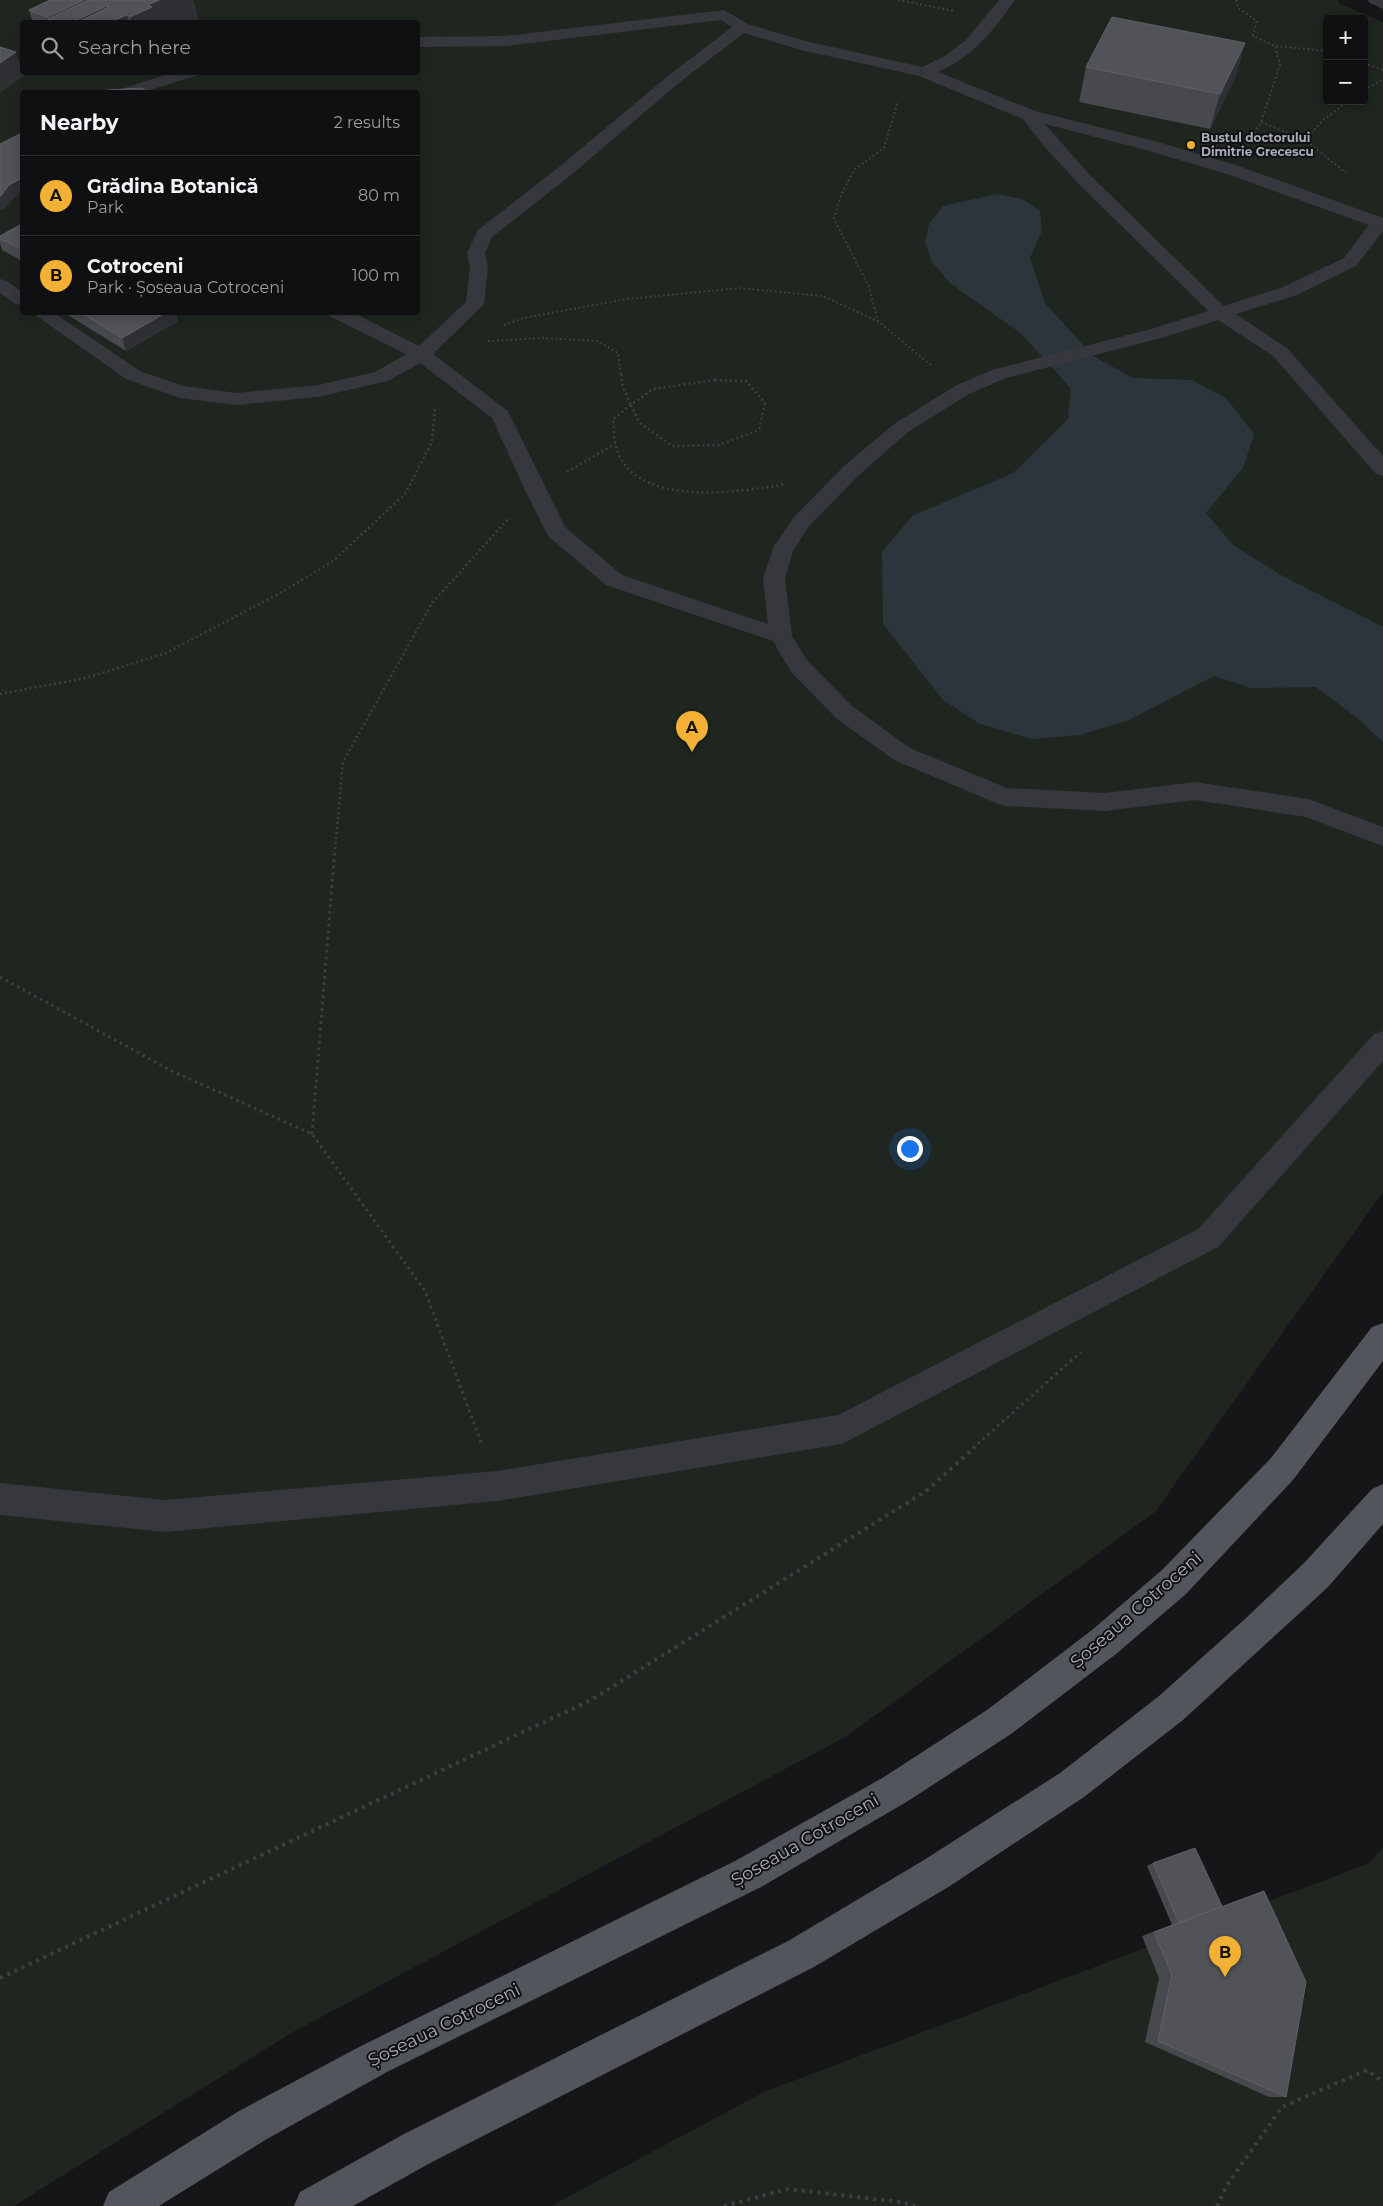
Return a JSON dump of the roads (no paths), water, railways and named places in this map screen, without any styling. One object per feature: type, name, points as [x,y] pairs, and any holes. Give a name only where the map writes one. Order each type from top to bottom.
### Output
[{"type":"main road","name":"Șoseaua Cotroceni","points":[[123,2206],[253,2125],[374,2059],[748,1874],[896,1789],[999,1722],[1104,1642],[1174,1582],[1282,1469],[1383,1337]]},
{"type":"main road","points":[[314,2206],[418,2148],[801,1954],[937,1873],[1072,1785],[1171,1708],[1257,1631],[1316,1575],[1383,1500]]},
{"type":"street","points":[[924,72],[962,54],[994,19],[1007,0]]},
{"type":"street","points":[[1375,0],[1383,4]]},
{"type":"street","points":[[420,42],[506,41],[725,7],[742,27],[802,45],[924,72],[1029,115],[1152,146],[1233,170],[1381,224],[1350,262],[1290,291],[1222,314],[999,374],[962,390],[901,428],[851,471],[802,521],[782,551],[774,578],[781,636],[799,666],[844,712],[902,754],[1005,797],[1105,802],[1195,791],[1309,808],[1383,837]]},
{"type":"street","points":[[44,315],[133,375],[180,392],[236,399],[318,391],[381,378],[421,354],[475,304],[479,267],[476,253],[484,234],[565,171],[674,79],[742,27]]},
{"type":"street","points":[[134,90],[182,75]]},
{"type":"street","points":[[1029,115],[1049,142],[1082,177],[1124,216],[1222,314],[1280,352],[1383,468]]},
{"type":"street","points":[[0,285],[20,299]]},
{"type":"street","points":[[342,315],[421,354],[500,415],[534,490],[556,531],[614,580],[781,636]]},
{"type":"street","points":[[0,1499],[165,1516],[497,1486],[842,1429],[1208,1238],[1383,1042]]},
{"type":"place","name":"Bustul doctorului Dimitrie Grecescu","points":[[1191,145]]},
{"type":"place","name":"Grădina Botanică","points":[[692,752]]},
{"type":"place","name":"Cotroceni","points":[[1225,1977]]}]
